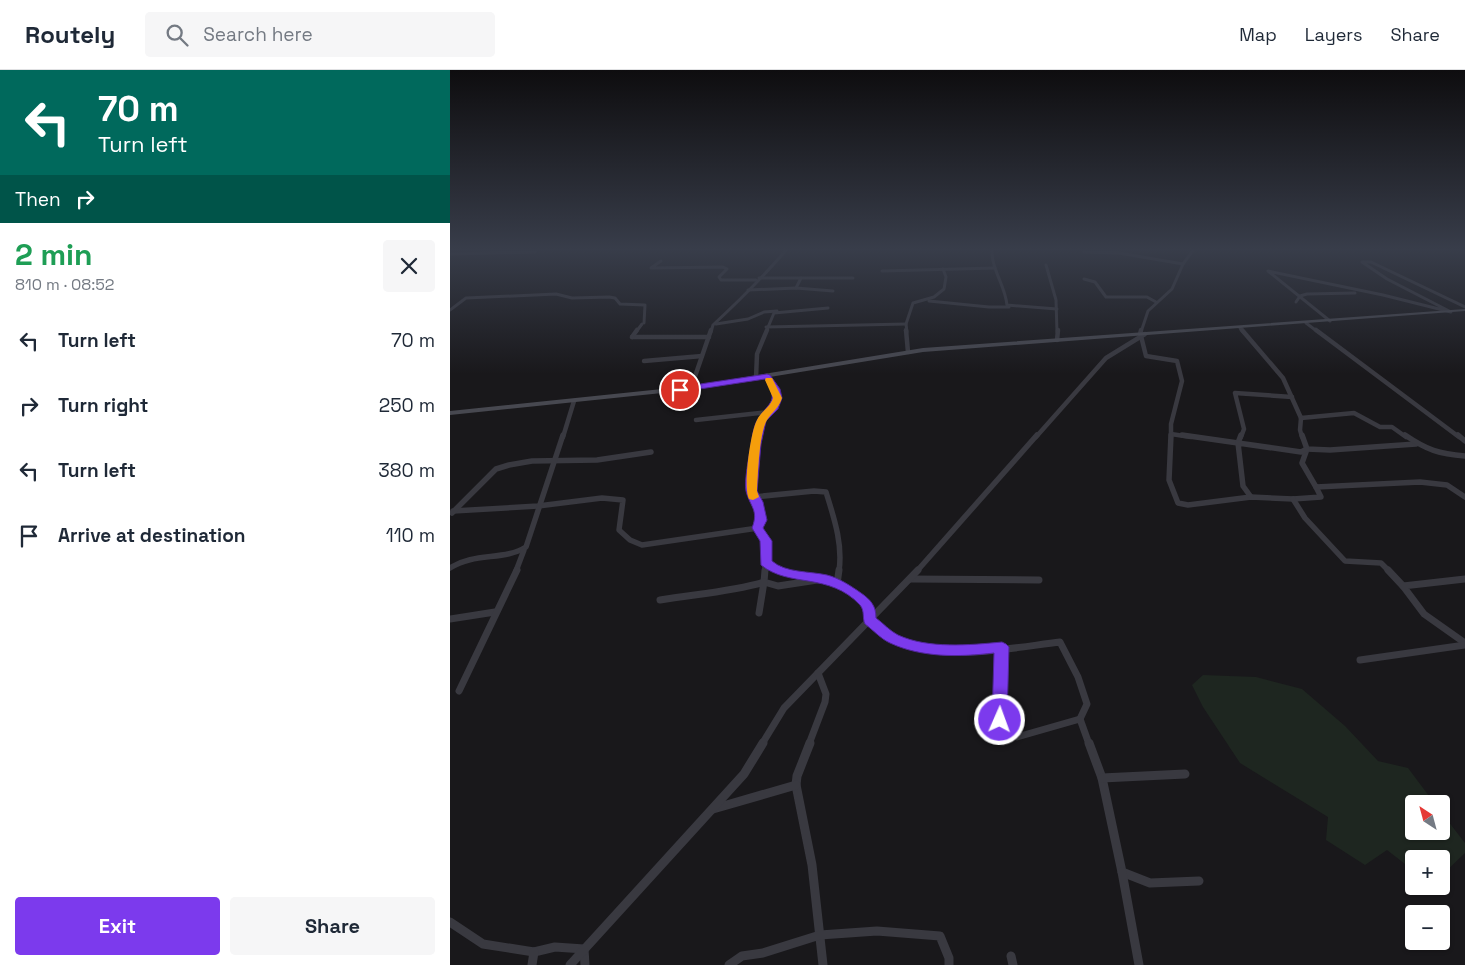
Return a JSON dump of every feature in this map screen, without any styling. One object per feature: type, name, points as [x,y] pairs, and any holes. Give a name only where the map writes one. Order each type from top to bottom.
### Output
[{"type":"main road","points":[[450,413],[691,388],[908,352],[1465,310]]},
{"type":"street","points":[[691,388],[713,325],[747,291]]},
{"type":"street","points":[[922,302],[937,297],[942,291]]},
{"type":"street","points":[[1005,291],[1007,305],[1010,307]]},
{"type":"street","points":[[1052,291],[1057,309],[1057,340]]},
{"type":"street","points":[[1101,291],[1106,297],[1146,297],[1156,302]]},
{"type":"street","points":[[1169,291],[1148,310],[1142,335],[1146,356],[1178,361],[1182,382],[1171,424],[1169,480],[1178,503],[1188,505],[1251,497],[1292,500],[1321,497],[1302,463],[1307,449],[1300,430],[1301,418],[1283,378],[1240,328]]},
{"type":"street","points":[[1293,291],[1330,321]]},
{"type":"street","points":[[1359,291],[1407,299],[1451,312]]},
{"type":"street","points":[[1410,291],[1451,312]]},
{"type":"street","points":[[1433,291],[1465,306]]},
{"type":"street","points":[[1300,296],[1369,293]]},
{"type":"street","points":[[450,310],[466,298],[556,294],[572,298],[609,297],[615,298],[620,304],[645,305],[643,324],[632,337],[709,337]]},
{"type":"street","points":[[1296,302],[1300,296]]},
{"type":"street","points":[[908,352],[906,324],[913,303],[963,303],[998,308],[1057,309]]},
{"type":"street","points":[[713,325],[748,319],[764,312],[828,308]]},
{"type":"street","points":[[756,378],[757,354],[766,327],[776,311]]},
{"type":"street","points":[[1306,323],[1465,442]]},
{"type":"street","points":[[766,327],[906,324]]},
{"type":"street","points":[[570,965],[744,774],[784,708],[910,579],[1023,454],[1106,358],[1142,335]]},
{"type":"street","points":[[644,361],[702,356]]},
{"type":"street","points":[[758,528],[761,520],[758,502],[753,497],[752,491],[756,444],[761,420],[774,407],[778,398],[767,376]]},
{"type":"street","points":[[1251,497],[1243,486],[1238,443],[1244,429],[1235,393],[1292,397]]},
{"type":"street","points":[[458,691],[521,560],[538,506],[556,460],[574,401]]},
{"type":"street","points":[[696,420],[769,412]]},
{"type":"street","points":[[1301,418],[1354,413],[1380,427],[1392,427],[1416,444],[1440,454],[1465,456]]},
{"type":"street","points":[[1171,434],[1301,452],[1307,449],[1330,450],[1416,444]]},
{"type":"street","points":[[451,513],[496,469],[532,461],[597,460],[652,452]]},
{"type":"street","points":[[1316,487],[1420,482],[1447,485],[1465,498]]},
{"type":"street","points":[[753,497],[795,492],[826,492],[836,526],[841,557],[836,584]]},
{"type":"street","points":[[451,513],[538,506],[602,498],[623,500],[619,530],[630,540],[642,545],[758,528]]},
{"type":"street","points":[[1292,500],[1305,518],[1345,561],[1381,563],[1403,586],[1424,614],[1465,644]]},
{"type":"street","points":[[758,528],[766,541],[766,562],[759,613]]},
{"type":"street","points":[[450,567],[472,556],[524,550]]},
{"type":"street","points":[[766,562],[776,571],[826,579],[836,584],[864,602],[869,609],[870,620],[894,639],[957,652],[1060,642],[1078,678],[1087,704],[1080,719],[1102,778],[1139,965]]},
{"type":"street","points":[[660,600],[703,592],[743,588],[764,582],[778,586],[800,585],[826,579]]},
{"type":"street","points":[[910,579],[1039,580]]},
{"type":"street","points":[[1403,586],[1465,580]]},
{"type":"street","points":[[450,619],[495,612]]},
{"type":"street","points":[[1360,660],[1465,644]]},
{"type":"street","points":[[1002,647],[1000,720],[1005,730],[1017,737],[1080,719]]},
{"type":"street","points":[[818,673],[826,694],[825,702],[797,776],[796,786],[812,865],[824,965]]},
{"type":"street","points":[[1102,778],[1185,774]]},
{"type":"street","points":[[711,810],[796,786]]},
{"type":"street","points":[[1122,872],[1138,881],[1155,885],[1199,881]]},
{"type":"street","points":[[450,922],[483,944],[534,952],[555,947],[584,949]]},
{"type":"street","points":[[728,965],[742,956],[763,953],[820,935],[877,931],[940,936],[949,958],[949,965]]},
{"type":"street","points":[[584,949],[585,965]]},
{"type":"street","points":[[532,965],[534,952]]},
{"type":"shaded area","points":[[1203,675],[1256,677],[1302,689],[1345,726],[1378,761],[1408,768],[1428,795],[1405,795],[1405,840],[1450,840],[1450,824],[1465,843],[1465,853],[1450,867],[1450,850],[1405,850],[1405,864],[1387,850],[1365,865],[1326,840],[1328,817],[1240,763],[1203,707],[1192,685]]},
{"type":"slow traffic","points":[[753,497],[756,444],[761,420],[774,407],[778,398],[769,380]]},
{"type":"route","points":[[680,390],[767,376],[778,398],[774,407],[761,420],[756,444],[752,491],[753,497],[758,502],[761,520],[758,528],[766,541],[766,562],[769,567],[776,571],[805,574],[826,579],[846,588],[864,602],[869,609],[870,620],[894,639],[908,644],[957,652],[1002,647],[1000,720]]}]
